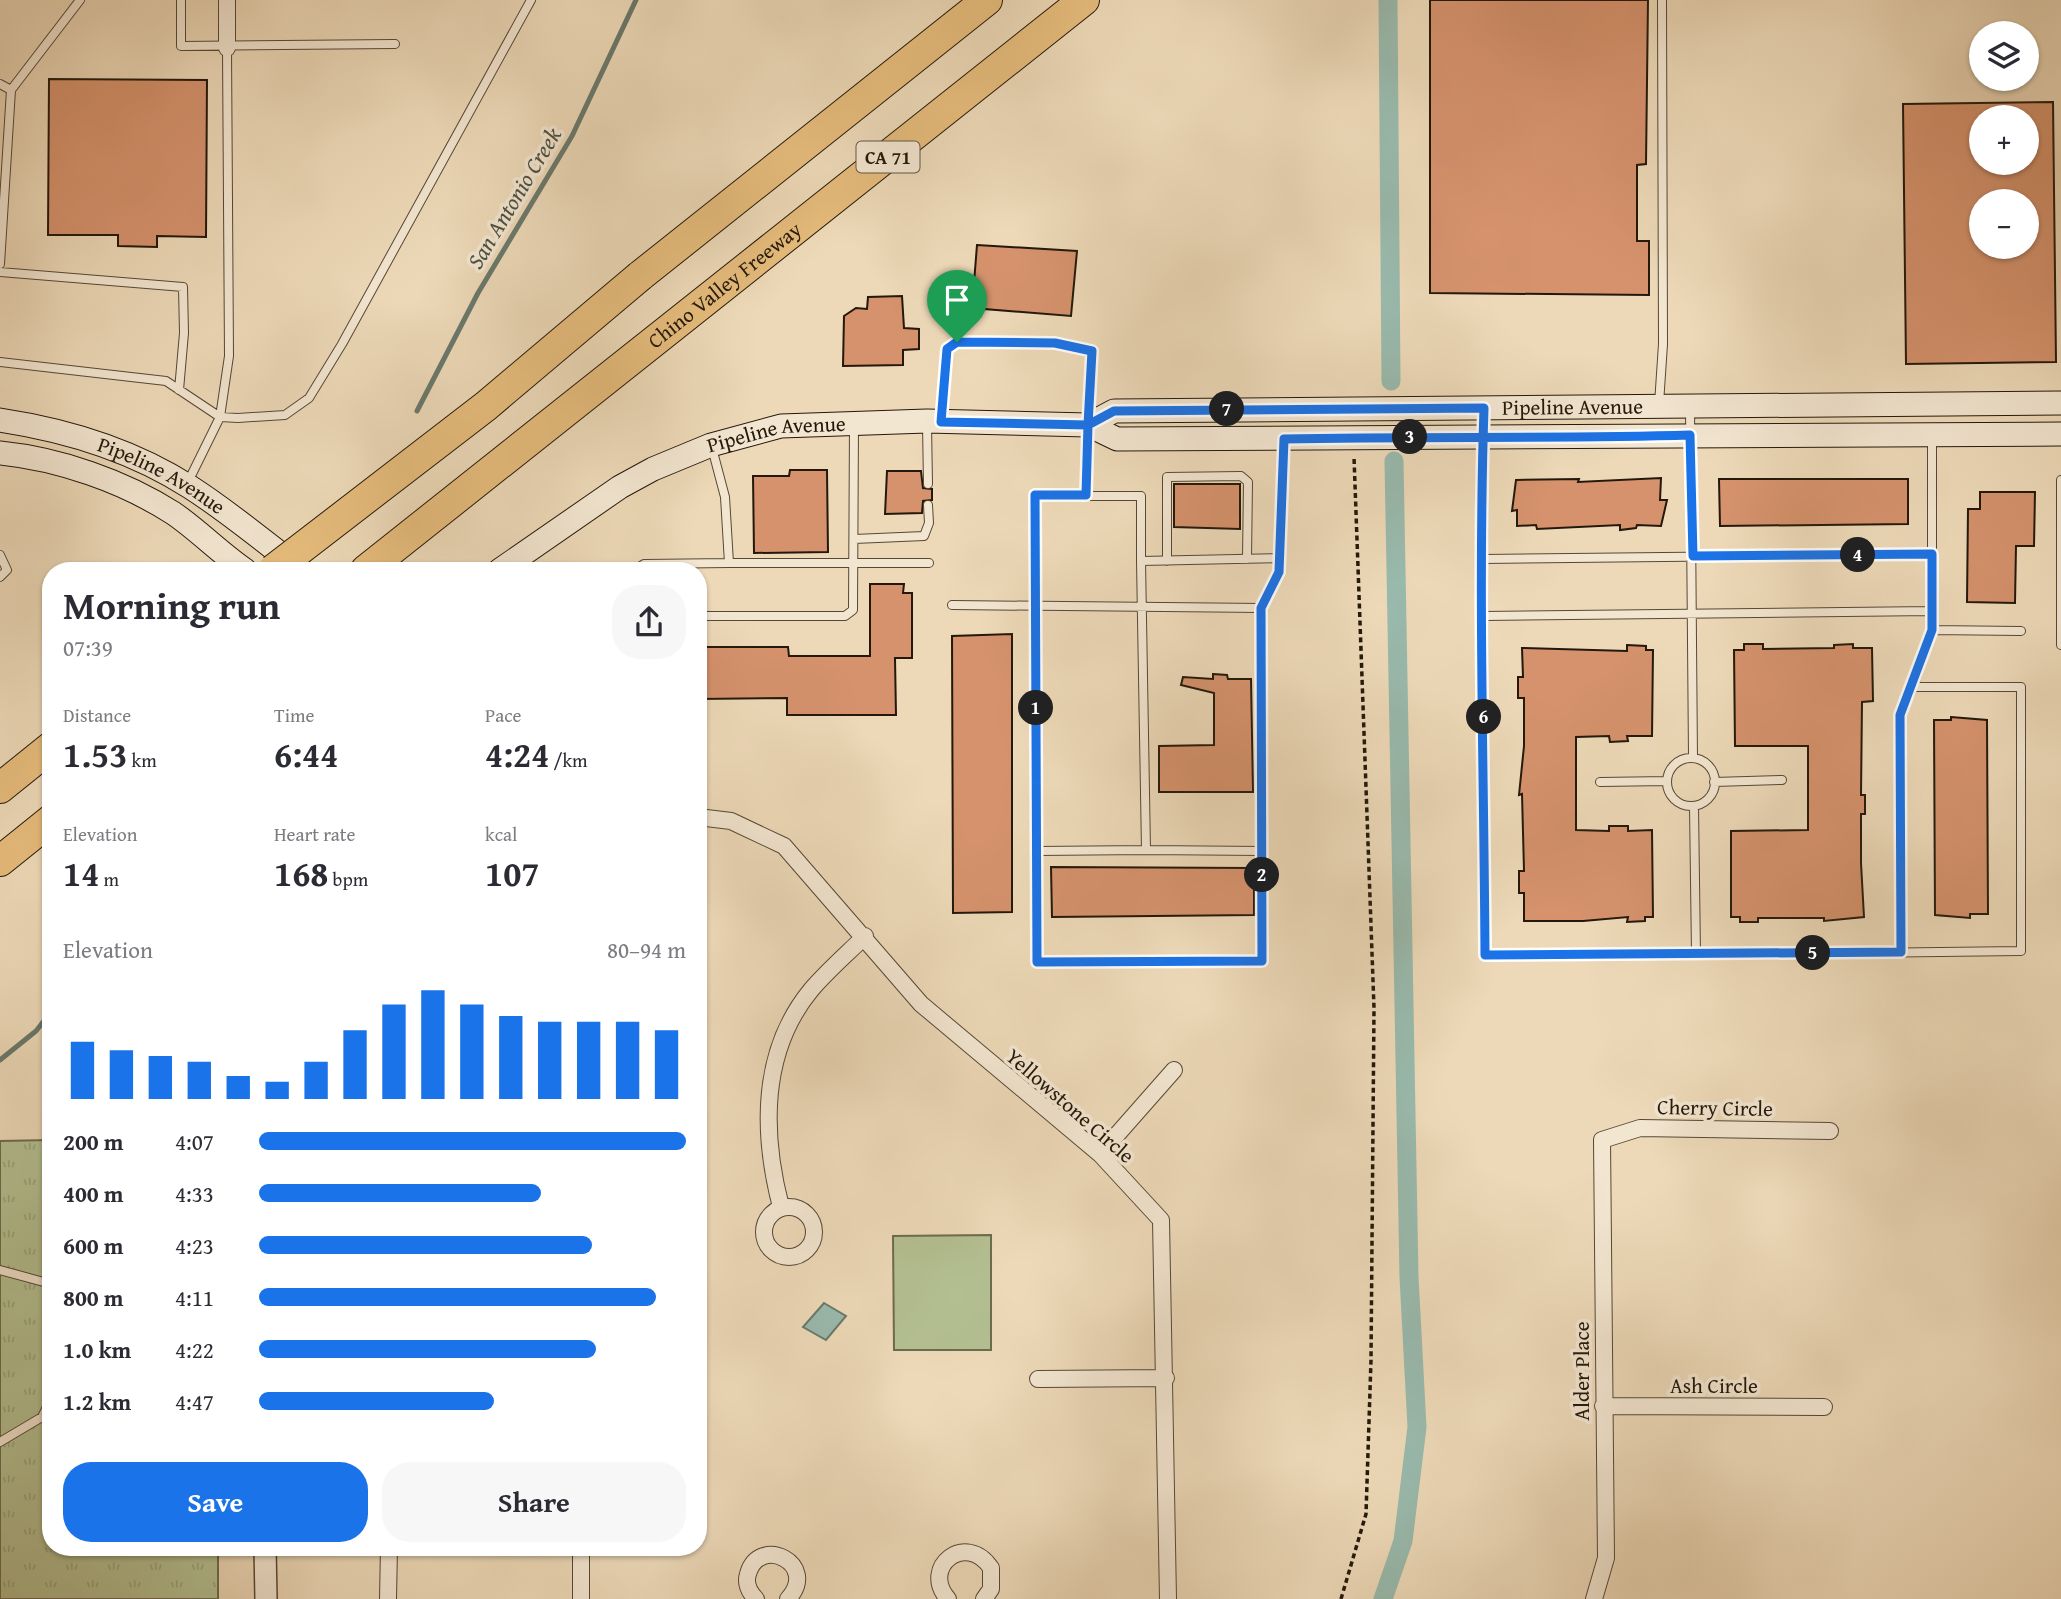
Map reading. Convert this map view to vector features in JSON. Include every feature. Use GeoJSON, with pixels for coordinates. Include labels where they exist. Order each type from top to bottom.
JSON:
{"type":"FeatureCollection","features":[{"type":"Feature","properties":{"kind":"highway","name":"CA 71"},"geometry":{"type":"LineString","coordinates":[[282,562],[486,406],[640,276],[987,0]]}},
{"type":"Feature","properties":{"kind":"highway","name":"Chino Valley Freeway"},"geometry":{"type":"LineString","coordinates":[[376,562],[1084,0]]}},
{"type":"Feature","properties":{"kind":"highway"},"geometry":{"type":"LineString","coordinates":[[0,788],[42,754]]}},
{"type":"Feature","properties":{"kind":"highway"},"geometry":{"type":"LineString","coordinates":[[0,861],[40,829]]}},
{"type":"Feature","properties":{"kind":"main road","name":"Pipeline Avenue"},"geometry":{"type":"LineString","coordinates":[[1088,425],[1114,411],[1659,404],[2061,403]]}},
{"type":"Feature","properties":{"kind":"main road","name":"Pipeline Avenue"},"geometry":{"type":"LineString","coordinates":[[0,419],[54,430],[102,445],[186,485],[291,562]]}},
{"type":"Feature","properties":{"kind":"main road","name":"Pipeline Avenue"},"geometry":{"type":"LineString","coordinates":[[512,562],[620,487],[711,445],[781,426],[934,421],[1088,425],[1117,439],[2061,433]]}},
{"type":"Feature","properties":{"kind":"main road","name":"Pipeline Avenue"},"geometry":{"type":"LineString","coordinates":[[0,453],[95,475],[143,496],[173,514],[235,562]]}},
{"type":"Feature","properties":{"kind":"street"},"geometry":{"type":"LineString","coordinates":[[227,0],[227,48]]}},
{"type":"Feature","properties":{"kind":"street","name":"Yellowstone Circle"},"geometry":{"type":"LineString","coordinates":[[707,818],[730,821],[784,846],[921,1004],[1100,1154],[1161,1220],[1168,1599]]}},
{"type":"Feature","properties":{"kind":"street"},"geometry":{"type":"LineString","coordinates":[[781,1207],[774,1177],[769,1078],[787,1028],[810,991],[864,936]]}},
{"type":"Feature","properties":{"kind":"street"},"geometry":{"type":"LineString","coordinates":[[1100,1154],[1174,1070]]}},
{"type":"Feature","properties":{"kind":"street","name":"Cherry Circle"},"geometry":{"type":"LineString","coordinates":[[1602,1140],[1640,1128],[1830,1131]]}},
{"type":"Feature","properties":{"kind":"street","name":"Alder Place"},"geometry":{"type":"LineString","coordinates":[[1594,1599],[1606,1558],[1602,1140]]}},
{"type":"Feature","properties":{"kind":"street"},"geometry":{"type":"LineString","coordinates":[[1038,1379],[1166,1378]]}},
{"type":"Feature","properties":{"kind":"street","name":"Ash Circle"},"geometry":{"type":"LineString","coordinates":[[1603,1406],[1824,1408]]}},
{"type":"Feature","properties":{"kind":"street"},"geometry":{"type":"LineString","coordinates":[[948,1599],[941,1590],[940,1569],[946,1559],[966,1551],[985,1559],[991,1568],[991,1589],[984,1599]]}},
{"type":"Feature","properties":{"kind":"street"},"geometry":{"type":"LineString","coordinates":[[756,1599],[748,1588],[748,1572],[758,1559],[773,1554],[789,1560],[797,1575],[794,1592],[788,1599]]}},
{"type":"Feature","properties":{"kind":"street"},"geometry":{"type":"LineString","coordinates":[[265,1556],[265,1599]]}},
{"type":"Feature","properties":{"kind":"street"},"geometry":{"type":"LineString","coordinates":[[388,1599],[389,1556]]}},
{"type":"Feature","properties":{"kind":"street"},"geometry":{"type":"LineString","coordinates":[[581,1556],[581,1599]]}},
{"type":"Feature","properties":{"kind":"lane"},"geometry":{"type":"LineString","coordinates":[[0,264],[11,90],[80,0]]}},
{"type":"Feature","properties":{"kind":"lane"},"geometry":{"type":"LineString","coordinates":[[181,0],[181,46],[227,48],[395,44]]}},
{"type":"Feature","properties":{"kind":"lane"},"geometry":{"type":"LineString","coordinates":[[0,362],[166,381],[220,417],[285,415],[309,398],[531,0]]}},
{"type":"Feature","properties":{"kind":"lane"},"geometry":{"type":"LineString","coordinates":[[1659,404],[1663,344],[1662,0]]}},
{"type":"Feature","properties":{"kind":"lane"},"geometry":{"type":"LineString","coordinates":[[186,485],[220,417],[229,356],[227,48]]}},
{"type":"Feature","properties":{"kind":"lane"},"geometry":{"type":"LineString","coordinates":[[0,84],[11,90]]}},
{"type":"Feature","properties":{"kind":"lane"},"geometry":{"type":"LineString","coordinates":[[0,272],[183,287],[184,333],[179,390]]}},
{"type":"Feature","properties":{"kind":"lane"},"geometry":{"type":"LineString","coordinates":[[928,484],[934,421],[947,349],[957,342],[988,340],[1055,343],[1092,351],[1086,495]]}},
{"type":"Feature","properties":{"kind":"lane"},"geometry":{"type":"LineString","coordinates":[[1690,404],[1693,758]]}},
{"type":"Feature","properties":{"kind":"lane"},"geometry":{"type":"LineString","coordinates":[[1484,408],[1485,955],[2021,951],[2021,687],[1913,687]]}},
{"type":"Feature","properties":{"kind":"lane"},"geometry":{"type":"LineString","coordinates":[[707,616],[845,616],[853,610],[854,422]]}},
{"type":"Feature","properties":{"kind":"lane"},"geometry":{"type":"LineString","coordinates":[[1901,952],[1900,715],[1913,687],[1932,630],[1932,434]]}},
{"type":"Feature","properties":{"kind":"lane"},"geometry":{"type":"LineString","coordinates":[[1146,850],[1141,496],[1035,495],[1037,962],[1262,961],[1261,608],[1279,572],[1284,439]]}},
{"type":"Feature","properties":{"kind":"lane"},"geometry":{"type":"LineString","coordinates":[[711,445],[724,497],[729,563]]}},
{"type":"Feature","properties":{"kind":"lane"},"geometry":{"type":"LineString","coordinates":[[1167,561],[1167,477],[1241,476],[1248,482],[1247,559]]}},
{"type":"Feature","properties":{"kind":"lane"},"geometry":{"type":"LineString","coordinates":[[2061,480],[2061,645]]}},
{"type":"Feature","properties":{"kind":"lane"},"geometry":{"type":"LineString","coordinates":[[854,539],[923,536],[929,523],[928,505]]}},
{"type":"Feature","properties":{"kind":"lane"},"geometry":{"type":"LineString","coordinates":[[1483,559],[1932,554]]}},
{"type":"Feature","properties":{"kind":"lane"},"geometry":{"type":"LineString","coordinates":[[0,555],[7,569],[0,577]]}},
{"type":"Feature","properties":{"kind":"lane"},"geometry":{"type":"LineString","coordinates":[[1141,561],[1279,558]]}},
{"type":"Feature","properties":{"kind":"lane"},"geometry":{"type":"LineString","coordinates":[[707,563],[929,563]]}},
{"type":"Feature","properties":{"kind":"lane"},"geometry":{"type":"LineString","coordinates":[[952,605],[1261,608]]}},
{"type":"Feature","properties":{"kind":"lane"},"geometry":{"type":"LineString","coordinates":[[1484,615],[1932,611]]}},
{"type":"Feature","properties":{"kind":"lane"},"geometry":{"type":"LineString","coordinates":[[1932,630],[2021,631]]}},
{"type":"Feature","properties":{"kind":"lane"},"geometry":{"type":"LineString","coordinates":[[1693,758],[1710,768],[1714,782],[1710,796],[1694,806],[1678,802],[1672,797],[1667,781],[1675,764],[1693,758]]}},
{"type":"Feature","properties":{"kind":"lane"},"geometry":{"type":"LineString","coordinates":[[1714,782],[1782,780]]}},
{"type":"Feature","properties":{"kind":"lane"},"geometry":{"type":"LineString","coordinates":[[1600,782],[1667,781]]}},
{"type":"Feature","properties":{"kind":"lane"},"geometry":{"type":"LineString","coordinates":[[1694,806],[1696,955]]}},
{"type":"Feature","properties":{"kind":"lane"},"geometry":{"type":"LineString","coordinates":[[1037,850],[1262,851]]}},
{"type":"Feature","properties":{"kind":"lane"},"geometry":{"type":"LineString","coordinates":[[0,1270],[42,1282]]}},
{"type":"Feature","properties":{"kind":"lane"},"geometry":{"type":"LineString","coordinates":[[0,1442],[42,1417]]}},
{"type":"Feature","properties":{"kind":"path"},"geometry":{"type":"LineString","coordinates":[[1342,1599],[1366,1514],[1371,1320],[1374,1009],[1361,438]]}},
{"type":"Feature","properties":{"kind":"green space"},"geometry":{"type":"Polygon","coordinates":[[[42,1140],[42,1556],[218,1556],[218,1599],[0,1599],[0,1141],[42,1140]]]}},
{"type":"Feature","properties":{"kind":"green space"},"geometry":{"type":"Polygon","coordinates":[[[991,1235],[991,1350],[894,1350],[893,1236],[991,1235]]]}},
{"type":"Feature","properties":{"kind":"shaded area"},"geometry":{"type":"Polygon","coordinates":[[[824,1303],[846,1316],[826,1340],[803,1327],[824,1303]]]}},
{"type":"Feature","properties":{"kind":"building"},"geometry":{"type":"Polygon","coordinates":[[[1430,0],[1648,0],[1646,164],[1637,165],[1637,241],[1649,241],[1649,295],[1430,293],[1430,0]]]}},
{"type":"Feature","properties":{"kind":"building"},"geometry":{"type":"Polygon","coordinates":[[[49,79],[207,80],[206,237],[157,236],[157,247],[118,246],[118,235],[48,235],[49,79]]]}},
{"type":"Feature","properties":{"kind":"building"},"geometry":{"type":"Polygon","coordinates":[[[2053,102],[2056,362],[1906,364],[1903,104],[2053,102]]]}},
{"type":"Feature","properties":{"kind":"building"},"geometry":{"type":"Polygon","coordinates":[[[977,245],[1077,251],[1071,316],[972,308],[977,245]]]}},
{"type":"Feature","properties":{"kind":"building"},"geometry":{"type":"Polygon","coordinates":[[[902,296],[904,328],[919,329],[919,349],[903,350],[903,365],[843,366],[844,316],[856,308],[867,309],[868,297],[902,296]]]}},
{"type":"Feature","properties":{"kind":"building"},"geometry":{"type":"Polygon","coordinates":[[[790,470],[827,470],[828,552],[754,553],[753,476],[789,476],[790,470]]]}},
{"type":"Feature","properties":{"kind":"building"},"geometry":{"type":"Polygon","coordinates":[[[887,471],[921,471],[923,488],[932,489],[932,500],[923,501],[922,513],[885,514],[887,471]]]}},
{"type":"Feature","properties":{"kind":"building"},"geometry":{"type":"Polygon","coordinates":[[[1661,478],[1660,500],[1667,500],[1661,526],[1637,525],[1636,528],[1620,530],[1620,525],[1537,529],[1536,525],[1517,526],[1517,510],[1512,511],[1516,480],[1579,479],[1578,482],[1661,478]]]}},
{"type":"Feature","properties":{"kind":"building"},"geometry":{"type":"Polygon","coordinates":[[[1719,479],[1908,479],[1908,524],[1720,526],[1719,479]]]}},
{"type":"Feature","properties":{"kind":"building"},"geometry":{"type":"Polygon","coordinates":[[[1174,484],[1240,484],[1240,529],[1174,527],[1174,484]]]}},
{"type":"Feature","properties":{"kind":"building"},"geometry":{"type":"Polygon","coordinates":[[[1980,492],[2035,492],[2034,546],[2016,546],[2015,603],[1967,602],[1968,509],[1980,509],[1980,492]]]}},
{"type":"Feature","properties":{"kind":"building"},"geometry":{"type":"Polygon","coordinates":[[[870,584],[904,584],[903,593],[912,593],[912,658],[895,658],[896,715],[787,715],[787,698],[707,699],[707,647],[788,647],[789,656],[870,656],[870,584]]]}},
{"type":"Feature","properties":{"kind":"building"},"geometry":{"type":"Polygon","coordinates":[[[1012,634],[1012,912],[953,913],[952,636],[1012,634]]]}},
{"type":"Feature","properties":{"kind":"building"},"geometry":{"type":"Polygon","coordinates":[[[1744,644],[1763,644],[1763,649],[1834,648],[1834,645],[1853,644],[1853,648],[1872,648],[1873,701],[1862,702],[1861,795],[1865,795],[1865,814],[1861,814],[1861,863],[1864,917],[1824,921],[1824,918],[1758,918],[1758,922],[1740,922],[1740,917],[1731,917],[1731,831],[1808,830],[1808,746],[1735,746],[1734,650],[1744,650],[1744,644]]]}},
{"type":"Feature","properties":{"kind":"building"},"geometry":{"type":"Polygon","coordinates":[[[1627,645],[1646,646],[1646,650],[1653,650],[1652,736],[1627,736],[1628,741],[1610,742],[1609,736],[1576,737],[1576,830],[1609,831],[1609,826],[1628,826],[1628,831],[1652,830],[1653,917],[1645,917],[1645,921],[1627,922],[1628,917],[1583,921],[1524,921],[1524,893],[1519,893],[1519,871],[1524,871],[1522,794],[1519,795],[1524,746],[1524,698],[1518,698],[1518,677],[1523,677],[1522,648],[1627,651],[1627,645]]]}},
{"type":"Feature","properties":{"kind":"building"},"geometry":{"type":"Polygon","coordinates":[[[1213,674],[1227,675],[1228,679],[1251,679],[1253,792],[1159,792],[1159,746],[1214,745],[1214,693],[1181,685],[1183,677],[1213,679],[1213,674]]]}},
{"type":"Feature","properties":{"kind":"building"},"geometry":{"type":"Polygon","coordinates":[[[1951,717],[1987,720],[1988,914],[1970,914],[1970,918],[1935,915],[1934,720],[1951,720],[1951,717]]]}},
{"type":"Feature","properties":{"kind":"building"},"geometry":{"type":"Polygon","coordinates":[[[1051,867],[1254,868],[1254,915],[1052,917],[1051,867]]]}},
{"type":"Feature","properties":{"kind":"waterway","name":"San Antonio Creek"},"geometry":{"type":"LineString","coordinates":[[417,411],[478,293],[572,136],[636,0]]}},
{"type":"Feature","properties":{"kind":"waterway"},"geometry":{"type":"LineString","coordinates":[[1388,0],[1391,381]]}},
{"type":"Feature","properties":{"kind":"waterway"},"geometry":{"type":"LineString","coordinates":[[1383,1599],[1403,1541],[1417,1427],[1409,1277],[1394,461]]}},
{"type":"Feature","properties":{"kind":"waterway","name":"San Antonio Creek"},"geometry":{"type":"LineString","coordinates":[[0,1060],[42,1023]]}},
{"type":"Feature","properties":{"kind":"route"},"geometry":{"type":"LineString","coordinates":[[957,342],[947,349],[941,422],[1088,425],[1086,495],[1035,495],[1037,962],[1262,961],[1261,608],[1279,572],[1284,439],[1415,437],[1483,437],[1652,436],[1690,435],[1693,556],[1932,554],[1932,630],[1913,687],[1900,715],[1901,952],[1485,955],[1483,559],[1483,437],[1484,408],[1114,411],[1088,425],[1092,351],[1055,343],[988,340],[957,342]]}}]}
